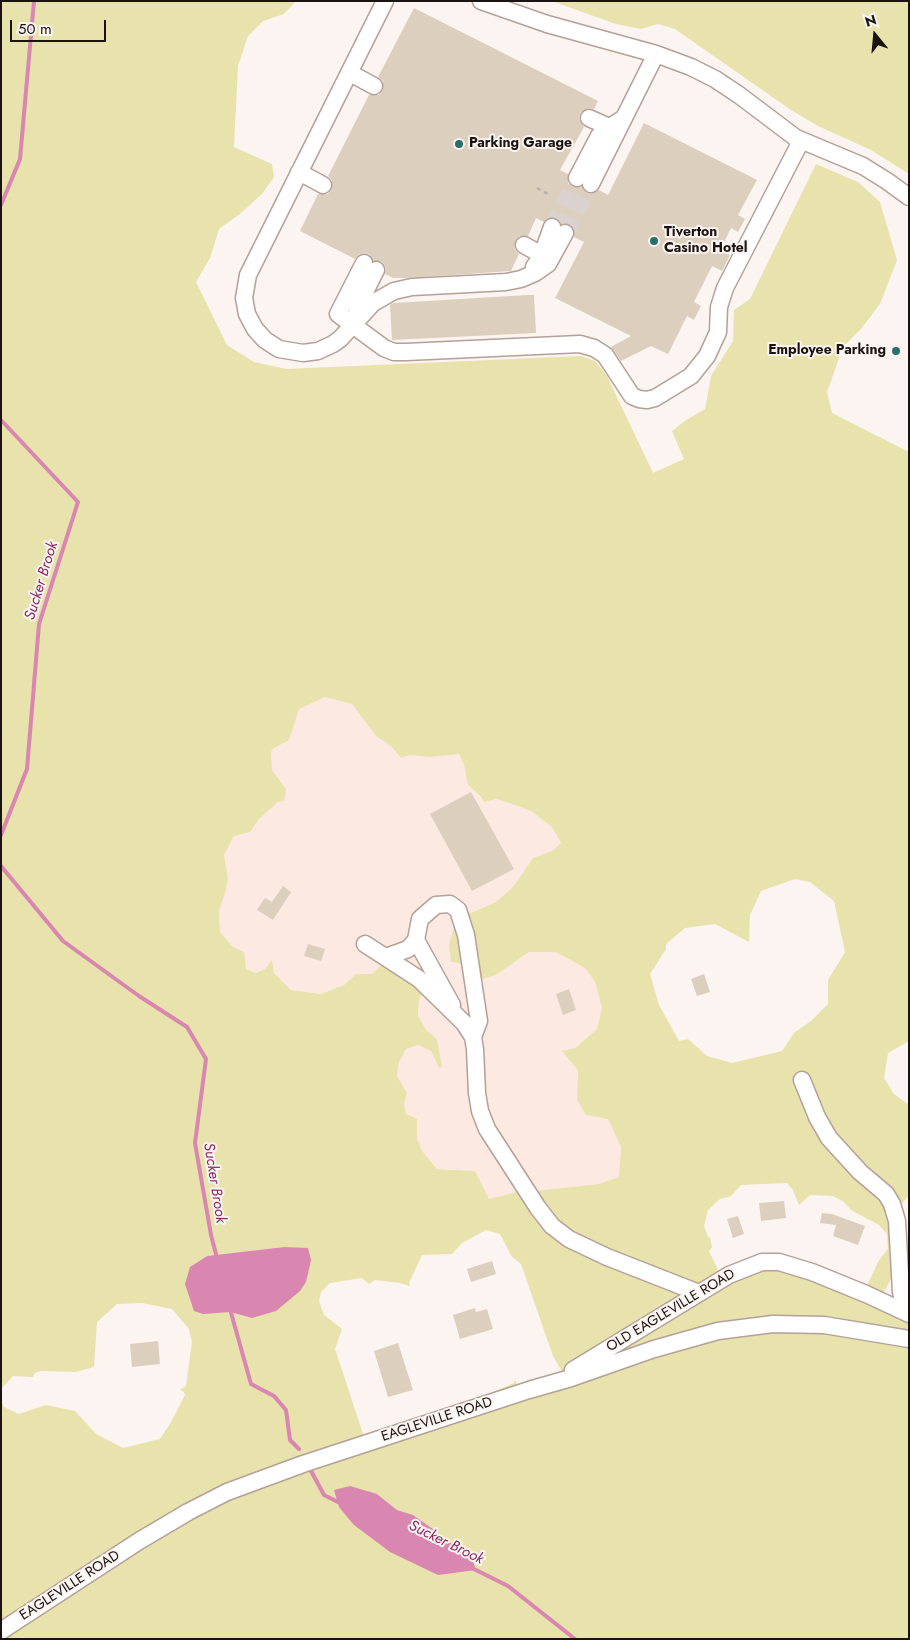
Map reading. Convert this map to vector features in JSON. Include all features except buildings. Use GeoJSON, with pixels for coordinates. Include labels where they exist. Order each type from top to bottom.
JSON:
{"type":"FeatureCollection","features":[{"type":"Feature","properties":{"kind":"street"},"geometry":{"type":"LineString","coordinates":[[370,266],[363,296],[346,334],[333,344],[318,351],[303,354],[278,349],[265,340],[255,329],[247,314],[244,298],[248,275],[385,1]]}},
{"type":"Feature","properties":{"kind":"street"},"geometry":{"type":"LineString","coordinates":[[481,1],[555,26],[656,54],[691,67],[740,95],[801,141],[863,166],[909,197]]}},
{"type":"Feature","properties":{"kind":"street"},"geometry":{"type":"LineString","coordinates":[[624,118],[599,136],[584,181],[624,118],[656,54]]}},
{"type":"Feature","properties":{"kind":"street"},"geometry":{"type":"LineString","coordinates":[[350,73],[374,86]]}},
{"type":"Feature","properties":{"kind":"street"},"geometry":{"type":"LineString","coordinates":[[589,118],[609,127]]}},
{"type":"Feature","properties":{"kind":"street"},"geometry":{"type":"LineString","coordinates":[[352,324],[384,348],[394,352],[574,344],[587,346],[605,355],[632,396],[647,400],[655,398],[691,376],[707,356],[718,332],[720,306],[725,288],[801,141]]}},
{"type":"Feature","properties":{"kind":"street"},"geometry":{"type":"LineString","coordinates":[[299,172],[323,184]]}},
{"type":"Feature","properties":{"kind":"street"},"geometry":{"type":"LineString","coordinates":[[352,324],[378,299],[394,291],[412,287],[497,283],[521,279],[535,273],[548,264],[559,230],[532,269],[521,279]]}},
{"type":"Feature","properties":{"kind":"street"},"geometry":{"type":"LineString","coordinates":[[524,245],[542,255]]}},
{"type":"Feature","properties":{"kind":"street"},"geometry":{"type":"LineString","coordinates":[[386,957],[408,949],[416,940],[420,919],[436,905],[450,904],[458,910],[466,934],[478,1021],[473,1037]]}},
{"type":"Feature","properties":{"kind":"street"},"geometry":{"type":"LineString","coordinates":[[416,940],[458,1017]]}},
{"type":"Feature","properties":{"kind":"street"},"geometry":{"type":"LineString","coordinates":[[365,944],[419,979],[458,1017],[473,1037],[476,1049],[477,1092],[480,1111],[487,1129],[552,1226],[569,1239],[624,1265],[699,1293]]}},
{"type":"Feature","properties":{"kind":"street"},"geometry":{"type":"LineString","coordinates":[[802,1080],[817,1116],[830,1138],[860,1172],[886,1194],[892,1204],[897,1221],[901,1292],[907,1313]]}},
{"type":"Feature","properties":{"kind":"street","name":"OLD EAGLEVILLE ROAD"},"geometry":{"type":"LineString","coordinates":[[550,1384],[737,1271],[762,1262],[771,1261],[795,1267],[830,1279],[907,1313]]}},
{"type":"Feature","properties":{"kind":"street","name":"EAGLEVILLE ROAD"},"geometry":{"type":"LineString","coordinates":[[1,1631],[139,1541],[227,1492],[311,1462],[696,1336],[742,1327],[773,1324],[824,1325],[909,1339]]}},
{"type":"Feature","properties":{"kind":"path"},"geometry":{"type":"LineString","coordinates":[[537,188],[548,194]]}},
{"type":"Feature","properties":{"kind":"shaded area"},"geometry":{"type":"Polygon","coordinates":[[[1,1],[296,1],[284,14],[263,21],[248,36],[238,66],[234,147],[272,164],[274,177],[262,194],[219,229],[210,258],[196,282],[227,345],[254,362],[286,369],[581,356],[595,361],[607,376],[653,473],[684,459],[672,431],[705,409],[711,376],[733,341],[734,310],[750,299],[816,164],[858,182],[880,202],[897,260],[880,304],[861,329],[843,347],[827,392],[832,413],[909,452],[909,1041],[888,1053],[884,1078],[894,1094],[909,1105],[909,1195],[893,1215],[894,1234],[908,1246],[882,1296],[909,1312],[909,1639],[1,1639],[1,1401],[4,1407],[19,1414],[46,1405],[75,1411],[96,1434],[123,1448],[160,1439],[185,1395],[180,1390],[186,1386],[192,1342],[189,1329],[172,1309],[142,1303],[117,1304],[97,1322],[94,1367],[76,1372],[41,1371],[35,1373],[33,1377],[13,1376],[1,1389],[1,1]],[[325,697],[299,709],[289,740],[271,752],[272,770],[286,789],[284,801],[278,802],[259,819],[250,832],[234,836],[224,855],[228,878],[219,911],[220,932],[233,947],[244,952],[246,969],[256,973],[265,969],[272,960],[274,973],[291,990],[321,994],[344,985],[356,974],[372,974],[386,961],[425,988],[419,999],[418,1016],[427,1031],[437,1039],[442,1067],[439,1068],[431,1051],[418,1045],[406,1049],[399,1062],[397,1076],[407,1093],[404,1104],[406,1114],[417,1119],[417,1139],[422,1151],[437,1169],[475,1171],[489,1199],[524,1190],[534,1191],[599,1184],[619,1177],[621,1147],[608,1119],[586,1115],[577,1100],[578,1070],[562,1051],[575,1048],[597,1029],[602,1008],[595,982],[585,968],[556,952],[529,952],[496,975],[479,980],[459,963],[451,962],[449,945],[459,909],[471,913],[496,902],[514,886],[533,858],[552,851],[561,843],[552,827],[531,811],[515,805],[496,799],[484,802],[468,785],[464,764],[459,754],[429,757],[410,755],[401,758],[392,747],[376,736],[352,704],[325,697]],[[795,879],[761,891],[750,915],[749,942],[715,924],[685,928],[666,944],[666,949],[650,974],[659,1005],[679,1041],[688,1039],[707,1056],[732,1063],[782,1051],[794,1033],[812,1020],[828,1004],[828,980],[845,952],[834,901],[810,882],[795,879]],[[787,1183],[741,1185],[731,1196],[720,1199],[708,1210],[704,1226],[712,1247],[709,1251],[721,1276],[774,1260],[865,1290],[879,1260],[888,1249],[887,1234],[879,1225],[851,1210],[844,1202],[833,1196],[810,1195],[799,1205],[793,1190],[787,1183]],[[486,1230],[462,1243],[452,1254],[422,1255],[409,1283],[410,1286],[375,1280],[369,1284],[362,1278],[330,1283],[321,1292],[319,1301],[324,1315],[342,1329],[335,1349],[365,1440],[446,1415],[445,1408],[463,1405],[514,1383],[515,1379],[519,1391],[564,1375],[553,1356],[521,1264],[512,1257],[500,1234],[486,1230]],[[284,1247],[207,1256],[190,1267],[230,1312],[252,1318],[276,1310],[284,1247]],[[377,1494],[340,1507],[469,1550],[441,1539],[433,1529],[413,1515],[397,1510],[377,1494]]]}},
{"type":"Feature","properties":{"kind":"shaded area"},"geometry":{"type":"Polygon","coordinates":[[[552,1],[909,1],[909,174],[871,150],[818,126],[791,110],[675,29],[658,24],[641,29],[616,24],[552,1]]]}},
{"type":"Feature","properties":{"kind":"shaded area"},"geometry":{"type":"Polygon","coordinates":[[[325,697],[352,704],[376,736],[392,747],[401,758],[410,755],[429,757],[459,753],[464,764],[468,785],[484,802],[496,799],[515,805],[531,811],[552,827],[561,843],[552,851],[533,858],[514,886],[496,902],[471,913],[451,962],[459,963],[468,969],[496,975],[529,952],[556,952],[585,968],[595,982],[602,1008],[597,1029],[575,1048],[563,1052],[578,1070],[577,1100],[608,1119],[621,1147],[619,1178],[599,1184],[534,1191],[524,1190],[489,1199],[475,1171],[437,1169],[422,1151],[406,1114],[404,1104],[407,1093],[397,1076],[399,1062],[406,1049],[418,1045],[431,1051],[439,1068],[437,1039],[427,1031],[418,1016],[419,999],[372,974],[356,974],[344,985],[321,994],[291,990],[274,973],[272,961],[265,969],[256,973],[246,969],[243,952],[233,947],[220,932],[219,911],[228,878],[224,855],[234,836],[250,832],[259,819],[278,802],[286,789],[272,770],[271,752],[289,740],[298,709],[325,697]]]}},
{"type":"Feature","properties":{"kind":"water"},"geometry":{"type":"Polygon","coordinates":[[[284,1247],[308,1248],[311,1260],[306,1282],[300,1291],[276,1311],[252,1318],[230,1312],[203,1314],[194,1311],[185,1284],[190,1267],[207,1256],[284,1247]]]}},
{"type":"Feature","properties":{"kind":"water"},"geometry":{"type":"Polygon","coordinates":[[[350,1486],[377,1494],[397,1510],[413,1515],[433,1529],[441,1539],[469,1550],[476,1570],[438,1575],[390,1552],[354,1525],[339,1507],[334,1490],[350,1486]]]}},
{"type":"Feature","properties":{"kind":"waterway","name":"Sucker Brook"},"geometry":{"type":"LineString","coordinates":[[1,205],[20,159],[34,1]]}},
{"type":"Feature","properties":{"kind":"waterway","name":"Sucker Brook"},"geometry":{"type":"LineString","coordinates":[[1,420],[78,502],[39,624],[27,769],[1,835]]}},
{"type":"Feature","properties":{"kind":"waterway","name":"Sucker Brook"},"geometry":{"type":"LineString","coordinates":[[1,866],[63,941],[139,996],[187,1027],[206,1059],[195,1143],[211,1235],[217,1258]]}},
{"type":"Feature","properties":{"kind":"waterway","name":"Sucker Brook"},"geometry":{"type":"LineString","coordinates":[[230,1309],[251,1384],[274,1396],[286,1410],[290,1440],[299,1449]]}},
{"type":"Feature","properties":{"kind":"waterway","name":"Sucker Brook"},"geometry":{"type":"LineString","coordinates":[[310,1469],[324,1495],[342,1504]]}},
{"type":"Feature","properties":{"kind":"waterway","name":"Sucker Brook"},"geometry":{"type":"LineString","coordinates":[[472,1568],[508,1586],[575,1639]]}},
{"type":"Feature","properties":{"kind":"tunnel"},"geometry":{"type":"LineString","coordinates":[[552,227],[577,178]]}},
{"type":"Feature","properties":{"kind":"tunnel"},"geometry":{"type":"LineString","coordinates":[[565,233],[591,184]]}},
{"type":"Feature","properties":{"kind":"place","name":"Parking Garage"},"geometry":{"type":"Point","coordinates":[459,144]}},
{"type":"Feature","properties":{"kind":"place","name":"Tiverton Casino Hotel"},"geometry":{"type":"Point","coordinates":[654,241]}},
{"type":"Feature","properties":{"kind":"place","name":"Employee Parking"},"geometry":{"type":"Point","coordinates":[896,351]}}]}
